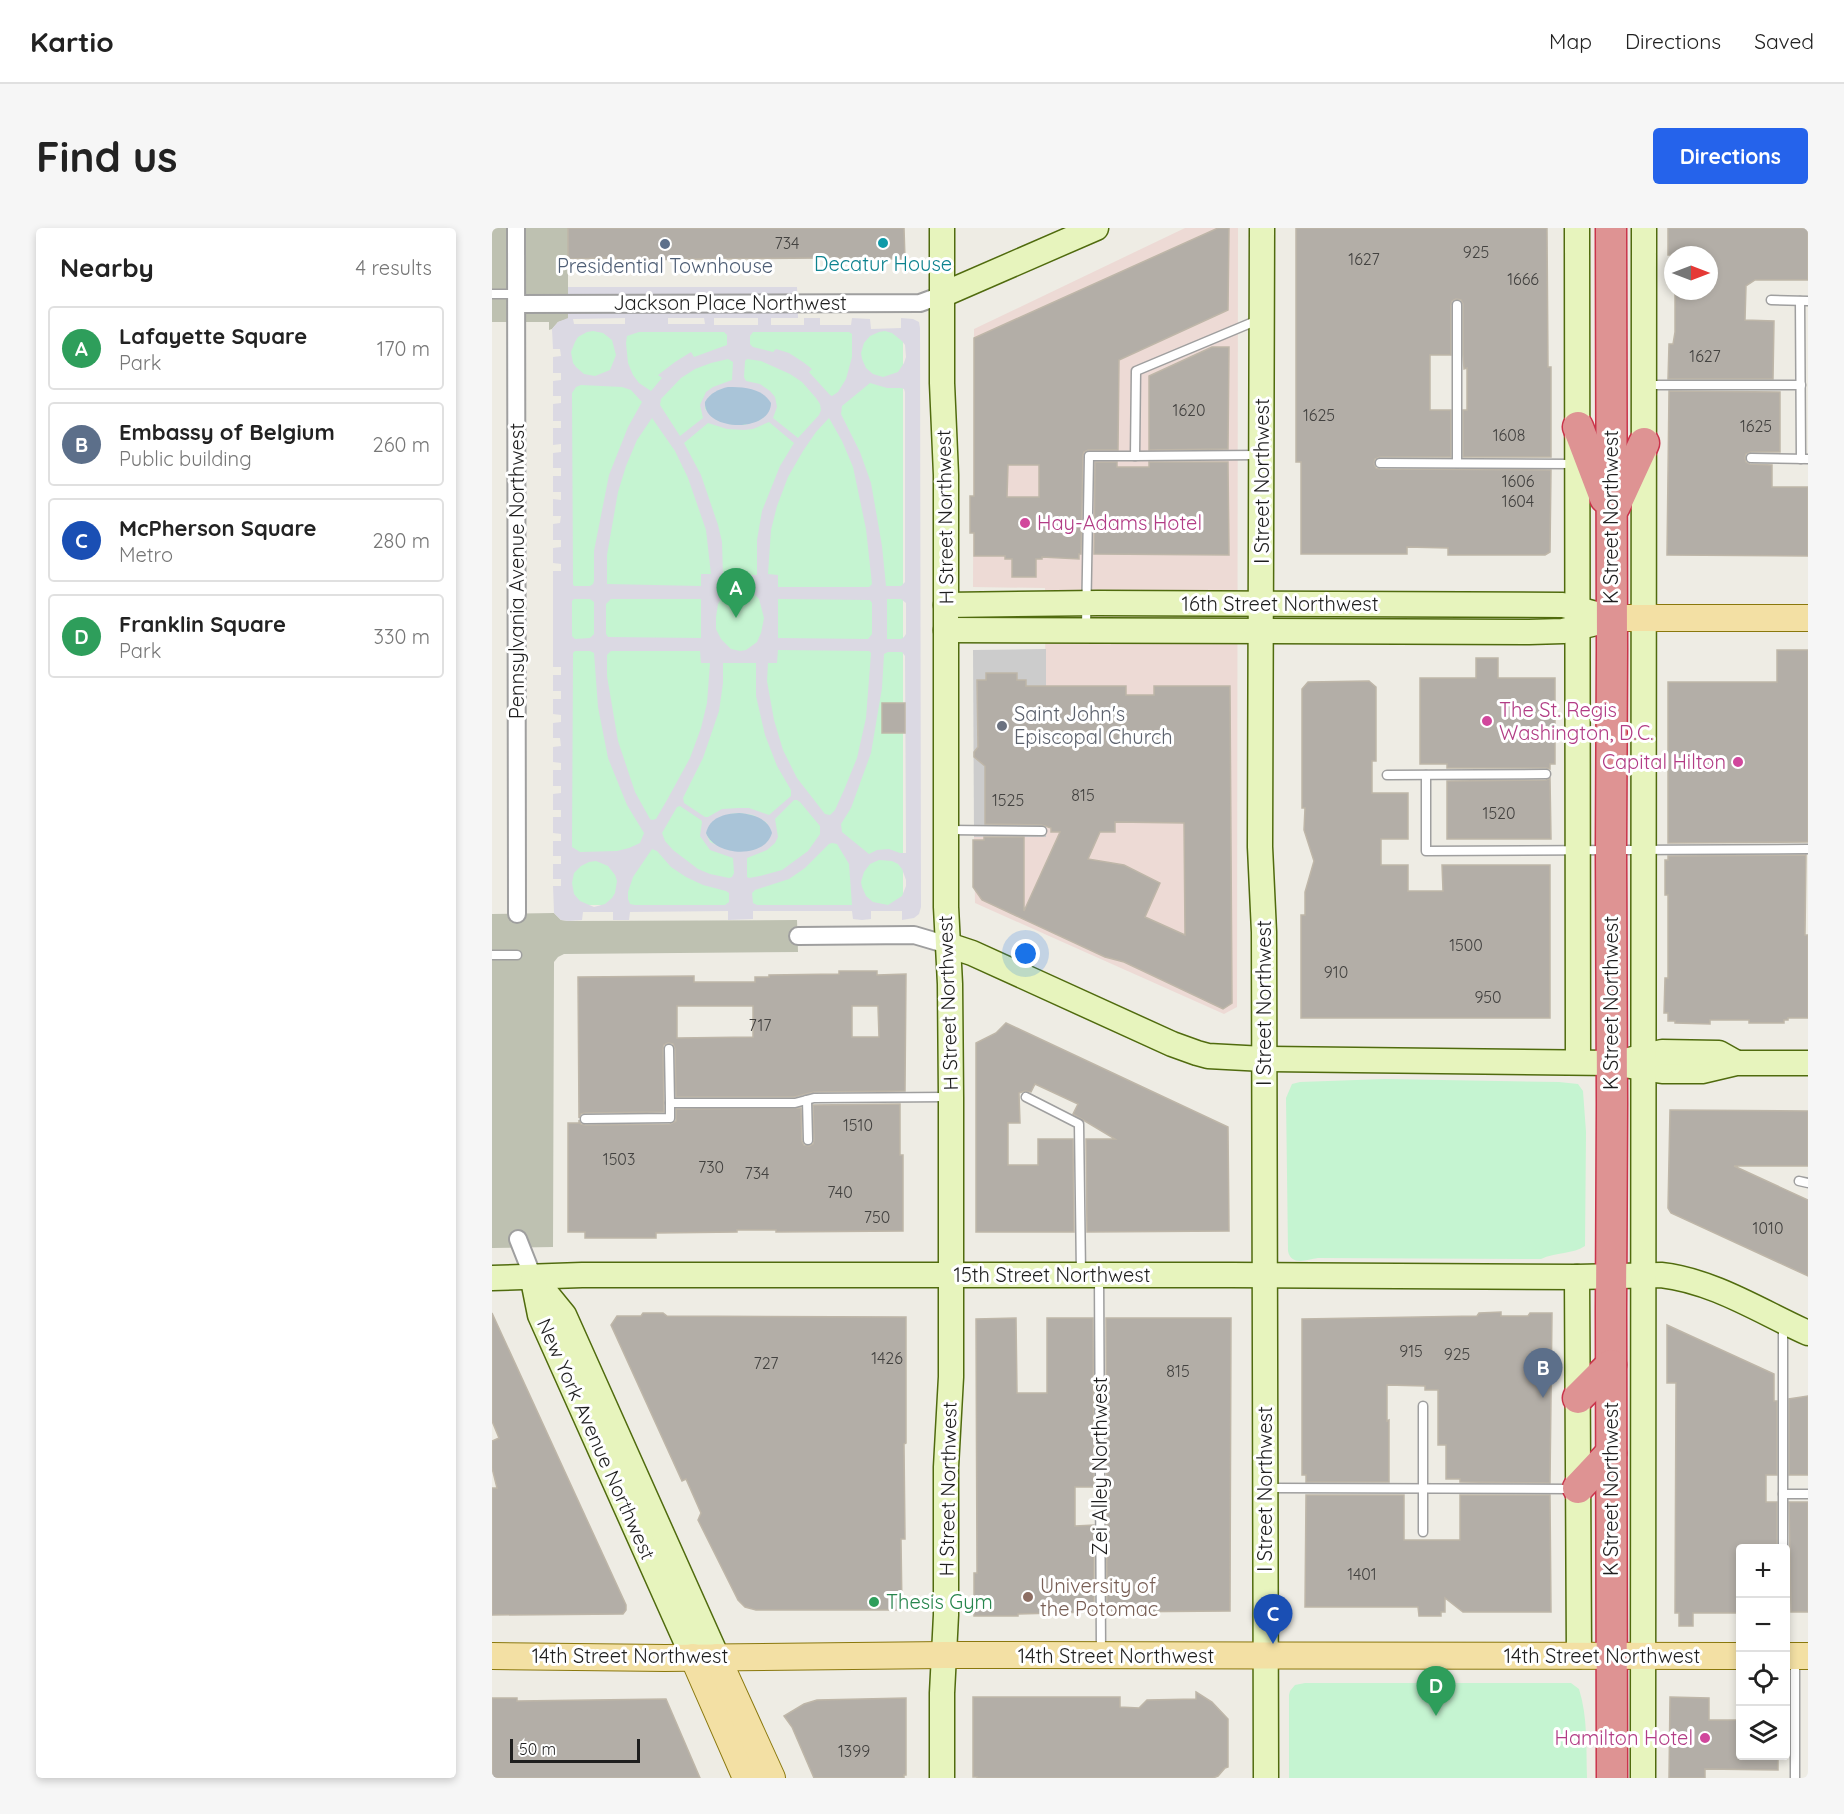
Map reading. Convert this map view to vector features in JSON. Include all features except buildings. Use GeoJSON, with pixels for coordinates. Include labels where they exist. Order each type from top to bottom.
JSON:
{"type":"FeatureCollection","features":[{"type":"Feature","properties":{"kind":"highway","name":"K Street Northwest"},"geometry":{"type":"LineString","coordinates":[[1611,228],[1612,1778]]}},
{"type":"Feature","properties":{"kind":"highway"},"geometry":{"type":"LineString","coordinates":[[1578,427],[1612,514]]}},
{"type":"Feature","properties":{"kind":"highway"},"geometry":{"type":"LineString","coordinates":[[1612,514],[1644,443]]}},
{"type":"Feature","properties":{"kind":"highway"},"geometry":{"type":"LineString","coordinates":[[1578,1398],[1611,1365]]}},
{"type":"Feature","properties":{"kind":"highway"},"geometry":{"type":"LineString","coordinates":[[1578,1488],[1611,1453]]}},
{"type":"Feature","properties":{"kind":"main road","name":"16th Street Northwest"},"geometry":{"type":"LineString","coordinates":[[1611,618],[1808,618]]}},
{"type":"Feature","properties":{"kind":"main road","name":"14th Street Northwest"},"geometry":{"type":"LineString","coordinates":[[492,1656],[1736,1656]]}},
{"type":"Feature","properties":{"kind":"main road","name":"New York Avenue Northwest"},"geometry":{"type":"LineString","coordinates":[[705,1657],[746,1778]]}},
{"type":"Feature","properties":{"kind":"main road","name":"New York Avenue Northwest"},"geometry":{"type":"LineString","coordinates":[[705,1657],[772,1778]]}},
{"type":"Feature","properties":{"kind":"street","name":"Pennsylvania Avenue Northwest"},"geometry":{"type":"LineString","coordinates":[[516,228],[517,914]]}},
{"type":"Feature","properties":{"kind":"street","name":"H Street Northwest"},"geometry":{"type":"LineString","coordinates":[[942,228],[942,383],[946,475],[946,907],[950,984],[951,1097],[951,1377],[946,1467],[946,1615],[942,1778]]}},
{"type":"Feature","properties":{"kind":"street"},"geometry":{"type":"LineString","coordinates":[[942,295],[1096,228]]}},
{"type":"Feature","properties":{"kind":"street","name":"I Street Northwest"},"geometry":{"type":"LineString","coordinates":[[1262,228],[1260,847],[1264,932],[1266,1778]]}},
{"type":"Feature","properties":{"kind":"street","name":"K Street Northwest"},"geometry":{"type":"LineString","coordinates":[[1577,228],[1578,1062]]}},
{"type":"Feature","properties":{"kind":"street","name":"K Street Northwest"},"geometry":{"type":"LineString","coordinates":[[1643,1778],[1644,228]]}},
{"type":"Feature","properties":{"kind":"street","name":"Jackson Place Northwest"},"geometry":{"type":"LineString","coordinates":[[517,299],[920,303],[942,295]]}},
{"type":"Feature","properties":{"kind":"street","name":"16th Street Northwest"},"geometry":{"type":"LineString","coordinates":[[946,605],[1086,603],[1563,605],[1578,618],[1611,618]]}},
{"type":"Feature","properties":{"kind":"street","name":"16th Street Northwest"},"geometry":{"type":"LineString","coordinates":[[946,630],[1529,632],[1563,631],[1578,618]]}},
{"type":"Feature","properties":{"kind":"street"},"geometry":{"type":"LineString","coordinates":[[798,936],[915,935],[972,953],[1172,1044],[1208,1056],[1264,1059],[1644,1062],[1662,1071],[1702,1071],[1736,1063],[1808,1063]]}},
{"type":"Feature","properties":{"kind":"street"},"geometry":{"type":"LineString","coordinates":[[518,1239],[533,1277]]}},
{"type":"Feature","properties":{"kind":"street","name":"15th Street Northwest"},"geometry":{"type":"LineString","coordinates":[[492,1278],[604,1275],[1671,1276],[1719,1290],[1808,1333]]}},
{"type":"Feature","properties":{"kind":"street","name":"New York Avenue Northwest"},"geometry":{"type":"LineString","coordinates":[[533,1277],[540,1315],[705,1657]]}},
{"type":"Feature","properties":{"kind":"street","name":"K Street Northwest"},"geometry":{"type":"LineString","coordinates":[[1577,1277],[1579,1656]]}},
{"type":"Feature","properties":{"kind":"lane"},"geometry":{"type":"LineString","coordinates":[[492,294],[517,299]]}},
{"type":"Feature","properties":{"kind":"lane"},"geometry":{"type":"LineString","coordinates":[[1751,458],[1804,459],[1801,386],[1804,301],[1771,300]]}},
{"type":"Feature","properties":{"kind":"lane"},"geometry":{"type":"LineString","coordinates":[[1457,305],[1457,463]]}},
{"type":"Feature","properties":{"kind":"lane"},"geometry":{"type":"LineString","coordinates":[[1135,456],[1136,371],[1262,319]]}},
{"type":"Feature","properties":{"kind":"lane"},"geometry":{"type":"LineString","coordinates":[[1644,385],[1801,386]]}},
{"type":"Feature","properties":{"kind":"lane"},"geometry":{"type":"LineString","coordinates":[[1086,631],[1089,456],[1262,455]]}},
{"type":"Feature","properties":{"kind":"lane"},"geometry":{"type":"LineString","coordinates":[[1380,463],[1578,464]]}},
{"type":"Feature","properties":{"kind":"lane"},"geometry":{"type":"LineString","coordinates":[[1387,775],[1546,774]]}},
{"type":"Feature","properties":{"kind":"lane"},"geometry":{"type":"LineString","coordinates":[[1426,775],[1426,851],[1643,848],[1808,849]]}},
{"type":"Feature","properties":{"kind":"lane"},"geometry":{"type":"LineString","coordinates":[[946,830],[1042,831]]}},
{"type":"Feature","properties":{"kind":"lane"},"geometry":{"type":"LineString","coordinates":[[492,955],[517,955]]}},
{"type":"Feature","properties":{"kind":"lane"},"geometry":{"type":"LineString","coordinates":[[585,1119],[670,1119],[669,1050]]}},
{"type":"Feature","properties":{"kind":"lane"},"geometry":{"type":"LineString","coordinates":[[670,1103],[795,1103],[814,1098],[951,1097]]}},
{"type":"Feature","properties":{"kind":"lane","name":"Zei Alley Northwest"},"geometry":{"type":"LineString","coordinates":[[1026,1097],[1079,1124],[1090,1275],[1101,1656]]}},
{"type":"Feature","properties":{"kind":"lane"},"geometry":{"type":"LineString","coordinates":[[807,1100],[808,1140]]}},
{"type":"Feature","properties":{"kind":"lane"},"geometry":{"type":"LineString","coordinates":[[1783,1321],[1784,1544]]}},
{"type":"Feature","properties":{"kind":"lane"},"geometry":{"type":"LineString","coordinates":[[1423,1406],[1423,1532]]}},
{"type":"Feature","properties":{"kind":"lane"},"geometry":{"type":"LineString","coordinates":[[1265,1488],[1578,1488]]}},
{"type":"Feature","properties":{"kind":"lane"},"geometry":{"type":"LineString","coordinates":[[1783,1494],[1808,1494]]}},
{"type":"Feature","properties":{"kind":"lane"},"geometry":{"type":"LineString","coordinates":[[1795,1778],[1796,1656]]}},
{"type":"Feature","properties":{"kind":"shaded area"},"geometry":{"type":"Polygon","coordinates":[[[492,228],[568,228],[568,319],[558,322],[549,330],[549,322],[492,322],[492,228]]]}},
{"type":"Feature","properties":{"kind":"shaded area"},"geometry":{"type":"Polygon","coordinates":[[[1185,228],[1238,228],[1237,1007],[1224,1014],[975,903],[974,837],[1046,837],[1045,588],[973,587],[974,329],[1185,228]]]}},
{"type":"Feature","properties":{"kind":"shaded area"},"geometry":{"type":"Polygon","coordinates":[[[568,287],[797,287],[798,318],[771,318],[771,325],[804,325],[804,318],[820,318],[820,325],[851,325],[852,318],[870,319],[871,329],[901,328],[901,318],[919,322],[921,907],[919,914],[914,918],[902,920],[902,911],[871,911],[871,919],[862,920],[853,919],[852,911],[753,911],[753,919],[728,920],[728,911],[630,912],[629,920],[613,920],[613,912],[583,912],[582,920],[569,921],[561,920],[554,913],[553,886],[561,886],[561,879],[553,879],[553,864],[561,864],[561,856],[553,856],[553,841],[561,841],[561,834],[553,833],[553,817],[561,817],[561,810],[553,810],[553,794],[561,793],[561,786],[553,786],[553,770],[561,770],[561,763],[553,762],[553,747],[561,746],[560,738],[553,738],[553,723],[561,722],[561,715],[553,714],[553,699],[561,699],[561,691],[553,691],[553,675],[561,675],[561,667],[553,667],[553,571],[561,571],[561,564],[553,563],[553,548],[561,547],[561,540],[553,540],[553,524],[560,523],[561,516],[553,516],[553,499],[561,500],[561,492],[553,492],[553,476],[561,476],[561,468],[553,468],[553,453],[561,452],[561,444],[553,445],[553,428],[561,428],[561,421],[553,421],[553,404],[561,403],[561,396],[553,396],[553,381],[561,380],[561,373],[553,373],[553,357],[561,356],[560,349],[553,349],[552,329],[558,322],[568,318],[568,287]],[[625,318],[573,319],[574,324],[625,324],[625,318]],[[668,318],[668,324],[705,324],[704,318],[668,318]],[[714,318],[714,325],[758,325],[758,318],[714,318]],[[593,331],[578,337],[571,352],[576,367],[584,374],[595,376],[610,370],[616,355],[612,340],[603,333],[593,331]],[[885,331],[870,336],[864,343],[861,353],[866,368],[873,374],[883,377],[898,372],[906,357],[905,345],[902,341],[892,333],[885,331]],[[639,332],[627,336],[628,363],[639,383],[651,391],[662,378],[658,375],[675,362],[691,352],[694,357],[727,345],[727,335],[724,332],[639,332]],[[753,332],[750,336],[750,344],[753,347],[773,352],[776,349],[789,353],[803,362],[812,369],[809,372],[832,396],[838,392],[846,379],[852,357],[852,334],[849,332],[753,332]],[[728,359],[695,369],[681,378],[661,399],[660,405],[680,436],[703,418],[700,405],[706,392],[732,380],[733,362],[728,359]],[[747,359],[744,377],[746,381],[760,384],[775,397],[777,407],[773,418],[798,438],[819,415],[820,404],[802,382],[761,361],[747,359]],[[870,383],[842,406],[841,414],[860,452],[871,483],[882,546],[886,586],[901,586],[905,582],[905,392],[901,388],[887,388],[870,383]],[[581,385],[576,387],[572,393],[574,586],[593,584],[594,551],[609,475],[628,427],[642,402],[631,390],[622,387],[581,385]],[[721,389],[705,402],[705,409],[728,424],[744,425],[760,420],[721,389]],[[652,418],[637,440],[626,466],[618,492],[607,555],[607,584],[701,586],[701,574],[711,574],[706,530],[688,478],[675,451],[652,418]],[[829,418],[803,451],[788,477],[771,530],[768,574],[778,575],[778,587],[869,587],[872,584],[866,529],[853,467],[829,418]],[[769,422],[744,430],[727,429],[708,423],[684,443],[701,475],[718,525],[722,542],[723,575],[757,575],[757,540],[762,511],[780,466],[794,443],[769,422]],[[742,587],[729,590],[718,604],[716,629],[721,639],[731,649],[746,650],[757,642],[764,618],[759,599],[752,592],[742,587]],[[574,599],[572,601],[572,636],[575,639],[590,638],[594,634],[594,602],[590,599],[574,599]],[[611,599],[606,604],[606,634],[608,637],[701,638],[701,599],[611,599]],[[778,599],[778,638],[868,639],[872,634],[872,603],[870,600],[778,599]],[[887,599],[887,639],[901,639],[906,634],[906,603],[901,599],[887,599]],[[778,650],[777,663],[768,663],[767,681],[774,720],[783,750],[797,778],[825,814],[830,815],[835,810],[857,758],[866,718],[871,653],[869,651],[778,650]],[[575,651],[573,653],[572,847],[580,852],[617,851],[640,843],[644,833],[627,805],[608,758],[598,707],[594,653],[575,651]],[[611,651],[607,655],[607,676],[618,741],[635,792],[650,819],[656,819],[690,758],[707,703],[710,663],[701,663],[700,651],[611,651]],[[902,652],[884,654],[882,688],[871,753],[851,808],[841,824],[842,832],[869,854],[877,850],[889,849],[906,853],[905,656],[902,652]],[[723,663],[719,711],[703,758],[683,798],[684,803],[708,817],[722,809],[739,808],[749,808],[769,815],[791,796],[791,790],[777,766],[765,735],[756,696],[756,663],[723,663]],[[794,800],[775,819],[778,837],[767,850],[747,858],[747,877],[782,870],[808,851],[820,834],[820,826],[797,800],[794,800]],[[680,806],[677,807],[662,833],[665,841],[698,869],[710,874],[729,878],[734,873],[733,858],[710,850],[700,836],[701,820],[680,806]],[[730,814],[706,833],[710,842],[729,850],[745,851],[767,823],[753,815],[730,814]],[[832,843],[805,868],[789,879],[752,893],[753,903],[757,905],[852,905],[849,864],[837,844],[832,843]],[[652,849],[633,877],[628,892],[630,904],[725,905],[729,902],[729,893],[686,877],[671,867],[657,851],[652,849]],[[879,860],[870,864],[864,872],[862,887],[866,896],[873,902],[888,905],[902,896],[906,880],[898,864],[879,860]],[[596,861],[581,866],[574,873],[572,883],[574,894],[580,901],[594,907],[605,904],[612,898],[617,881],[608,866],[596,861]]]}},
{"type":"Feature","properties":{"kind":"shaded area"},"geometry":{"type":"Polygon","coordinates":[[[1046,649],[1046,837],[974,837],[973,650],[1046,649]]]}},
{"type":"Feature","properties":{"kind":"shaded area"},"geometry":{"type":"Polygon","coordinates":[[[554,913],[561,920],[569,921],[797,920],[798,952],[564,954],[558,957],[554,962],[553,1247],[492,1248],[492,914],[554,913]]]}},
{"type":"Feature","properties":{"kind":"green space"},"geometry":{"type":"Polygon","coordinates":[[[569,331],[903,331],[903,905],[569,905],[569,331]]]}},
{"type":"Feature","properties":{"kind":"green space"},"geometry":{"type":"Polygon","coordinates":[[[1385,1079],[1578,1084],[1583,1091],[1586,1132],[1585,1246],[1541,1259],[1318,1258],[1300,1261],[1292,1259],[1288,1251],[1286,1098],[1292,1084],[1385,1079]]]}},
{"type":"Feature","properties":{"kind":"green space"},"geometry":{"type":"Polygon","coordinates":[[[1305,1683],[1571,1683],[1579,1689],[1584,1711],[1587,1778],[1289,1778],[1289,1695],[1295,1685],[1305,1683]]]}},
{"type":"Feature","properties":{"kind":"water"},"geometry":{"type":"Polygon","coordinates":[[[728,387],[746,388],[763,394],[771,403],[768,413],[760,420],[750,424],[737,425],[714,419],[707,412],[705,402],[715,392],[728,387]]]}},
{"type":"Feature","properties":{"kind":"water"},"geometry":{"type":"Polygon","coordinates":[[[739,813],[763,820],[772,833],[768,841],[750,851],[740,852],[719,847],[711,841],[706,833],[714,820],[739,813]]]}},
{"type":"Feature","properties":{"kind":"place","name":"Decatur House"},"geometry":{"type":"Point","coordinates":[883,243]}},
{"type":"Feature","properties":{"kind":"place","name":"Presidential Townhouse"},"geometry":{"type":"Point","coordinates":[665,244]}},
{"type":"Feature","properties":{"kind":"place","name":"Hay-Adams Hotel"},"geometry":{"type":"Point","coordinates":[1025,523]}},
{"type":"Feature","properties":{"kind":"place","name":"Lafayette Square"},"geometry":{"type":"Point","coordinates":[736,618]}},
{"type":"Feature","properties":{"kind":"place","name":"The St. Regis Washington, D.C."},"geometry":{"type":"Point","coordinates":[1487,721]}},
{"type":"Feature","properties":{"kind":"place","name":"Saint John's Episcopal Church"},"geometry":{"type":"Point","coordinates":[1002,726]}},
{"type":"Feature","properties":{"kind":"place","name":"Capital Hilton"},"geometry":{"type":"Point","coordinates":[1738,762]}},
{"type":"Feature","properties":{"kind":"place","name":"Embassy of Belgium"},"geometry":{"type":"Point","coordinates":[1543,1398]}},
{"type":"Feature","properties":{"kind":"place","name":"University of the Potomac"},"geometry":{"type":"Point","coordinates":[1028,1597]}},
{"type":"Feature","properties":{"kind":"place","name":"Thesis Gym"},"geometry":{"type":"Point","coordinates":[874,1602]}},
{"type":"Feature","properties":{"kind":"place","name":"McPherson Square"},"geometry":{"type":"Point","coordinates":[1273,1644]}},
{"type":"Feature","properties":{"kind":"place","name":"Franklin Square"},"geometry":{"type":"Point","coordinates":[1436,1716]}},
{"type":"Feature","properties":{"kind":"place","name":"Hamilton Hotel"},"geometry":{"type":"Point","coordinates":[1705,1738]}}]}
